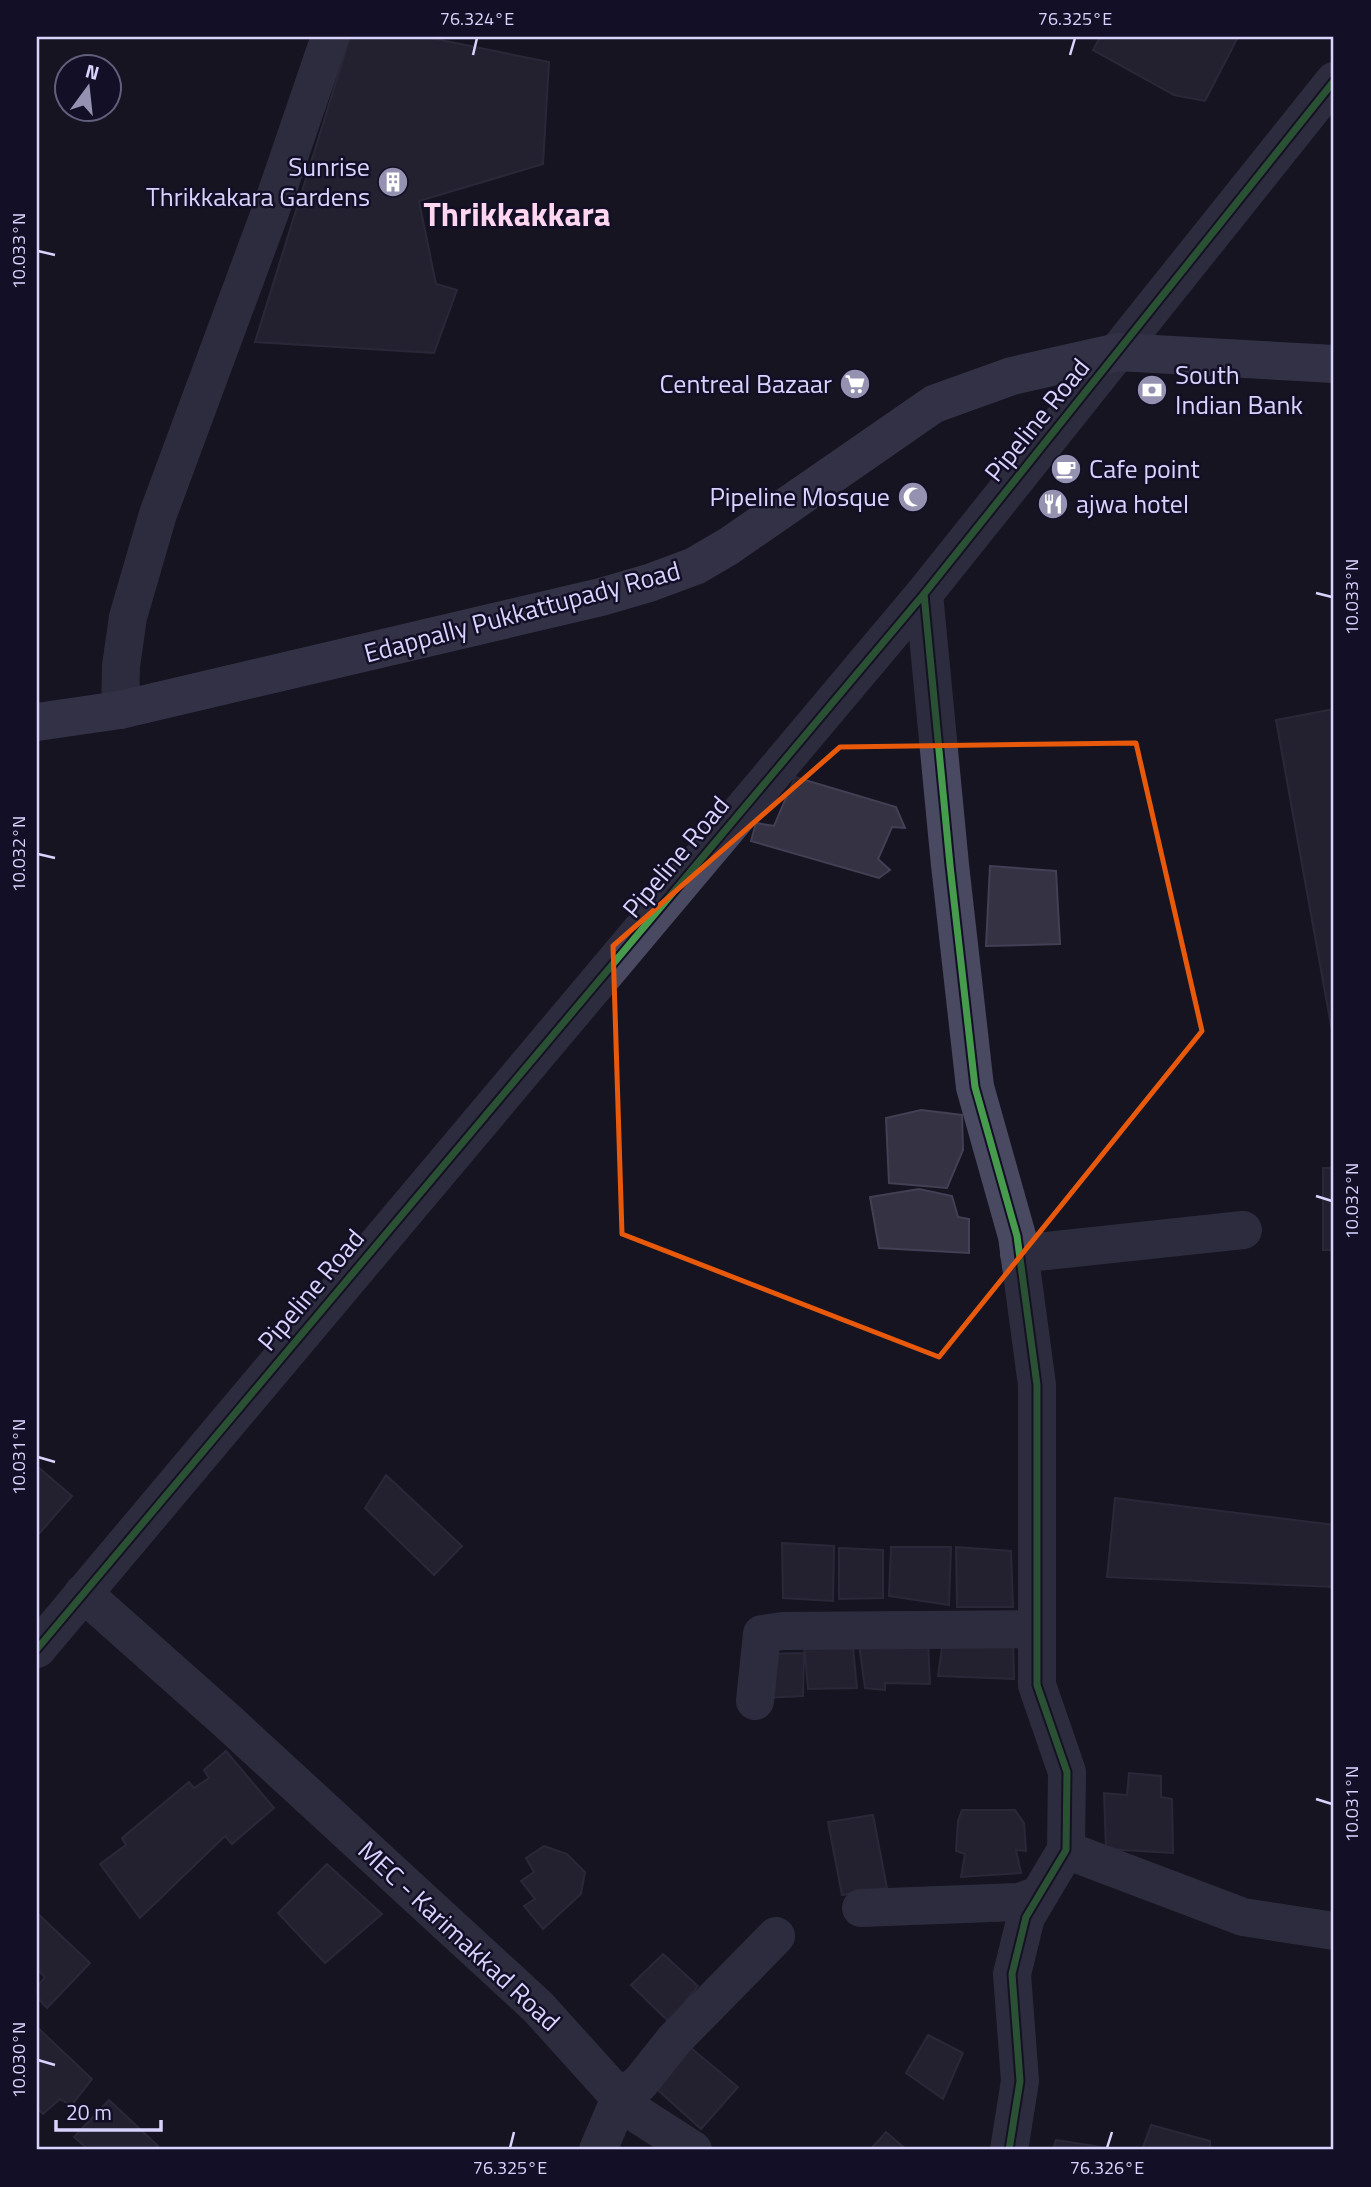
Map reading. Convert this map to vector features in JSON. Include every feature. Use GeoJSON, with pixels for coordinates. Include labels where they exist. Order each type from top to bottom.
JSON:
{"type":"FeatureCollection","features":[{"type":"Feature","properties":{"kind":"main road","name":"Edappally Pukkattupady Road"},"geometry":{"type":"LineString","coordinates":[[37,722],[120,710],[491,624],[649,583],[695,566],[729,546],[934,404],[1012,376],[1118,352],[1334,364]]}},
{"type":"Feature","properties":{"kind":"street"},"geometry":{"type":"LineString","coordinates":[[120,710],[121,666],[128,617],[159,514],[269,215],[330,37]]}},
{"type":"Feature","properties":{"kind":"street","name":"Pipeline Road"},"geometry":{"type":"LineString","coordinates":[[37,1648],[924,594],[1334,81]]}},
{"type":"Feature","properties":{"kind":"street"},"geometry":{"type":"LineString","coordinates":[[924,594],[975,1087],[1017,1236],[1037,1385],[1037,1685],[1067,1772],[1066,1850],[1026,1916],[1012,1974],[1020,2081],[1009,2150]]}},
{"type":"Feature","properties":{"kind":"street"},"geometry":{"type":"LineString","coordinates":[[1019,1254],[1242,1230]]}},
{"type":"Feature","properties":{"kind":"street","name":"MEC - Karimakkad Road"},"geometry":{"type":"LineString","coordinates":[[83,1593],[226,1720],[538,2007],[631,2110],[693,2150]]}},
{"type":"Feature","properties":{"kind":"street"},"geometry":{"type":"LineString","coordinates":[[755,1701],[762,1634],[783,1631],[1037,1629]]}},
{"type":"Feature","properties":{"kind":"street"},"geometry":{"type":"LineString","coordinates":[[1066,1850],[1243,1917],[1334,1931]]}},
{"type":"Feature","properties":{"kind":"street"},"geometry":{"type":"LineString","coordinates":[[860,1908],[1019,1902],[1039,1895]]}},
{"type":"Feature","properties":{"kind":"street"},"geometry":{"type":"LineString","coordinates":[[598,2150],[620,2098],[640,2082],[675,2039],[776,1936]]}},
{"type":"Feature","properties":{"kind":"highlighted area"},"geometry":{"type":"Polygon","coordinates":[[[1136,743],[1202,1031],[939,1357],[622,1234],[613,946],[840,747],[1136,743]]]}},
{"type":"Feature","properties":{"kind":"building","name":"Sunrise Thrikkakara Gardens"},"geometry":{"type":"Polygon","coordinates":[[[350,37],[426,37],[549,62],[543,164],[419,201],[436,284],[457,290],[434,353],[255,342],[350,37]]]}},
{"type":"Feature","properties":{"kind":"building"},"geometry":{"type":"Polygon","coordinates":[[[1100,37],[1238,37],[1205,101],[1174,95],[1093,50],[1100,37]]]}},
{"type":"Feature","properties":{"kind":"building"},"geometry":{"type":"Polygon","coordinates":[[[1334,709],[1334,1042],[1276,720],[1334,709]]]}},
{"type":"Feature","properties":{"kind":"building"},"geometry":{"type":"Polygon","coordinates":[[[795,777],[896,807],[905,828],[892,827],[878,859],[890,870],[879,878],[751,841],[756,823],[774,826],[795,777]]]}},
{"type":"Feature","properties":{"kind":"building"},"geometry":{"type":"Polygon","coordinates":[[[990,866],[1056,871],[1060,944],[986,946],[990,866]]]}},
{"type":"Feature","properties":{"kind":"building"},"geometry":{"type":"Polygon","coordinates":[[[921,1110],[962,1115],[963,1150],[947,1188],[889,1183],[886,1118],[921,1110]]]}},
{"type":"Feature","properties":{"kind":"building"},"geometry":{"type":"Polygon","coordinates":[[[1323,1168],[1334,1168],[1334,1250],[1323,1250],[1323,1168]]]}},
{"type":"Feature","properties":{"kind":"building"},"geometry":{"type":"Polygon","coordinates":[[[919,1189],[952,1196],[958,1217],[969,1219],[969,1253],[879,1248],[870,1197],[919,1189]]]}},
{"type":"Feature","properties":{"kind":"building"},"geometry":{"type":"Polygon","coordinates":[[[37,1466],[72,1496],[37,1536],[37,1466]]]}},
{"type":"Feature","properties":{"kind":"building"},"geometry":{"type":"Polygon","coordinates":[[[386,1475],[462,1546],[434,1575],[365,1508],[386,1475]]]}},
{"type":"Feature","properties":{"kind":"building"},"geometry":{"type":"Polygon","coordinates":[[[1115,1498],[1334,1525],[1334,1587],[1107,1577],[1115,1498]]]}},
{"type":"Feature","properties":{"kind":"building"},"geometry":{"type":"Polygon","coordinates":[[[782,1543],[834,1546],[833,1601],[783,1598],[782,1543]]]}},
{"type":"Feature","properties":{"kind":"building"},"geometry":{"type":"Polygon","coordinates":[[[891,1547],[951,1547],[949,1605],[889,1596],[891,1547]]]}},
{"type":"Feature","properties":{"kind":"building"},"geometry":{"type":"Polygon","coordinates":[[[956,1547],[1011,1551],[1013,1607],[957,1607],[956,1547]]]}},
{"type":"Feature","properties":{"kind":"building"},"geometry":{"type":"Polygon","coordinates":[[[839,1548],[883,1550],[883,1598],[839,1599],[839,1548]]]}},
{"type":"Feature","properties":{"kind":"building"},"geometry":{"type":"Polygon","coordinates":[[[858,1637],[928,1641],[930,1684],[885,1683],[885,1690],[865,1688],[858,1637]]]}},
{"type":"Feature","properties":{"kind":"building"},"geometry":{"type":"Polygon","coordinates":[[[852,1638],[857,1688],[808,1689],[804,1643],[852,1638]]]}},
{"type":"Feature","properties":{"kind":"building"},"geometry":{"type":"Polygon","coordinates":[[[943,1640],[1013,1640],[1014,1679],[938,1676],[943,1640]]]}},
{"type":"Feature","properties":{"kind":"building"},"geometry":{"type":"Polygon","coordinates":[[[804,1653],[803,1696],[763,1698],[768,1654],[804,1653]]]}},
{"type":"Feature","properties":{"kind":"building"},"geometry":{"type":"Polygon","coordinates":[[[226,1751],[274,1808],[232,1844],[225,1836],[140,1918],[100,1864],[126,1845],[122,1838],[189,1782],[194,1788],[209,1778],[204,1770],[226,1751]]]}},
{"type":"Feature","properties":{"kind":"building"},"geometry":{"type":"Polygon","coordinates":[[[1129,1773],[1161,1776],[1161,1797],[1172,1799],[1173,1853],[1106,1849],[1104,1793],[1127,1795],[1129,1773]]]}},
{"type":"Feature","properties":{"kind":"building"},"geometry":{"type":"Polygon","coordinates":[[[962,1810],[1015,1810],[1024,1823],[1026,1851],[1016,1850],[1021,1873],[961,1877],[965,1854],[956,1851],[958,1821],[962,1810]]]}},
{"type":"Feature","properties":{"kind":"building"},"geometry":{"type":"Polygon","coordinates":[[[873,1815],[887,1888],[842,1895],[828,1822],[873,1815]]]}},
{"type":"Feature","properties":{"kind":"building"},"geometry":{"type":"Polygon","coordinates":[[[544,1846],[567,1854],[585,1872],[581,1894],[543,1929],[524,1906],[535,1899],[521,1881],[534,1872],[526,1858],[544,1846]]]}},
{"type":"Feature","properties":{"kind":"building"},"geometry":{"type":"Polygon","coordinates":[[[327,1864],[382,1914],[325,1963],[278,1913],[327,1864]]]}},
{"type":"Feature","properties":{"kind":"building"},"geometry":{"type":"Polygon","coordinates":[[[37,1913],[90,1963],[47,2008],[37,1997],[37,1987],[45,1977],[37,1969],[37,1913]]]}},
{"type":"Feature","properties":{"kind":"building"},"geometry":{"type":"Polygon","coordinates":[[[663,1954],[698,1986],[669,2022],[631,1985],[663,1954]]]}},
{"type":"Feature","properties":{"kind":"building"},"geometry":{"type":"Polygon","coordinates":[[[37,2027],[92,2079],[71,2106],[60,2099],[43,2114],[37,2108],[37,2027]]]}},
{"type":"Feature","properties":{"kind":"building"},"geometry":{"type":"Polygon","coordinates":[[[928,2035],[963,2053],[943,2099],[906,2073],[928,2035]]]}},
{"type":"Feature","properties":{"kind":"building"},"geometry":{"type":"Polygon","coordinates":[[[685,2043],[738,2087],[701,2129],[651,2084],[685,2043]]]}},
{"type":"Feature","properties":{"kind":"building"},"geometry":{"type":"Polygon","coordinates":[[[109,2100],[158,2146],[153,2150],[89,2150],[74,2137],[109,2100]]]}},
{"type":"Feature","properties":{"kind":"building"},"geometry":{"type":"Polygon","coordinates":[[[1151,2125],[1210,2141],[1210,2150],[1142,2150],[1151,2125]]]}},
{"type":"Feature","properties":{"kind":"building"},"geometry":{"type":"Polygon","coordinates":[[[886,2132],[907,2150],[870,2150],[886,2132]]]}},
{"type":"Feature","properties":{"kind":"building"},"geometry":{"type":"Polygon","coordinates":[[[1056,2140],[1120,2150],[1053,2150],[1056,2140]]]}},
{"type":"Feature","properties":{"kind":"cycle path"},"geometry":{"type":"LineString","coordinates":[[37,1649],[924,594],[1334,81]]}},
{"type":"Feature","properties":{"kind":"cycle path"},"geometry":{"type":"LineString","coordinates":[[924,594],[975,1087],[1017,1236],[1037,1385],[1037,1685],[1067,1772],[1066,1850],[1026,1917],[1012,1974],[1020,2081],[1009,2150]]}},
{"type":"Feature","properties":{"kind":"place","name":"Sunrise Thrikkakara Gardens"},"geometry":{"type":"Point","coordinates":[393,182]}},
{"type":"Feature","properties":{"kind":"place","name":"Centreal Bazaar"},"geometry":{"type":"Point","coordinates":[855,384]}},
{"type":"Feature","properties":{"kind":"place","name":"South Indian Bank"},"geometry":{"type":"Point","coordinates":[1152,390]}},
{"type":"Feature","properties":{"kind":"place","name":"Cafe point"},"geometry":{"type":"Point","coordinates":[1066,469]}},
{"type":"Feature","properties":{"kind":"place","name":"Pipeline Mosque"},"geometry":{"type":"Point","coordinates":[913,497]}},
{"type":"Feature","properties":{"kind":"place","name":"ajwa hotel"},"geometry":{"type":"Point","coordinates":[1053,504]}},
{"type":"Feature","properties":{"kind":"district","name":"Thrikkakkara"},"geometry":{"type":"Point","coordinates":[517,214]}}]}
